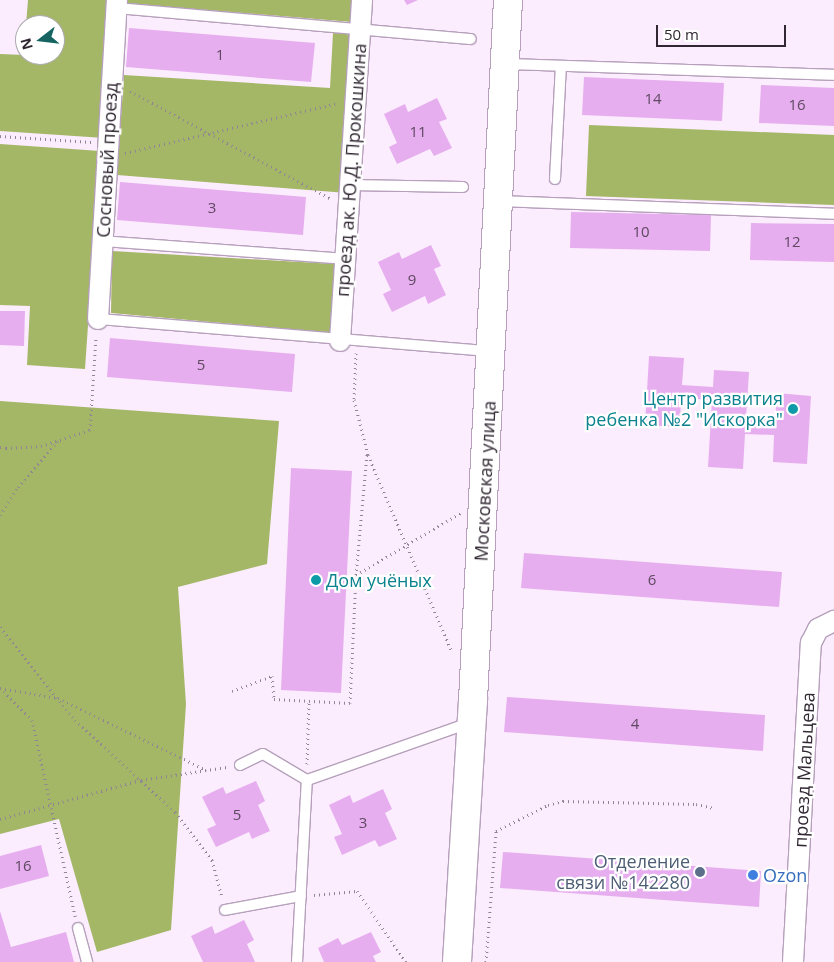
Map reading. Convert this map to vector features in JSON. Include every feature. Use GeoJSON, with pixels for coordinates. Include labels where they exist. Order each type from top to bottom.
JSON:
{"type":"FeatureCollection","features":[{"type":"Feature","properties":{"kind":"street","name":"проезд ак. Ю.Д. Прокошкина"},"geometry":{"type":"LineString","coordinates":[[348,341],[345,258],[362,0]]}},
{"type":"Feature","properties":{"kind":"street","name":"Московская улица"},"geometry":{"type":"LineString","coordinates":[[458,962],[484,499],[508,0]]}},
{"type":"Feature","properties":{"kind":"street","name":"Сосновый проезд"},"geometry":{"type":"LineString","coordinates":[[98,319],[116,4]]}},
{"type":"Feature","properties":{"kind":"street","name":"проезд Мальцева"},"geometry":{"type":"LineString","coordinates":[[793,962],[811,643],[818,629],[834,620]]}},
{"type":"Feature","properties":{"kind":"lane"},"geometry":{"type":"LineString","coordinates":[[116,4],[471,39]]}},
{"type":"Feature","properties":{"kind":"lane"},"geometry":{"type":"LineString","coordinates":[[505,64],[834,75]]}},
{"type":"Feature","properties":{"kind":"lane"},"geometry":{"type":"LineString","coordinates":[[555,179],[561,66]]}},
{"type":"Feature","properties":{"kind":"lane"},"geometry":{"type":"LineString","coordinates":[[350,185],[463,187]]}},
{"type":"Feature","properties":{"kind":"lane"},"geometry":{"type":"LineString","coordinates":[[498,201],[834,214]]}},
{"type":"Feature","properties":{"kind":"lane"},"geometry":{"type":"LineString","coordinates":[[102,241],[345,258]]}},
{"type":"Feature","properties":{"kind":"lane"},"geometry":{"type":"LineString","coordinates":[[98,319],[348,341],[491,351]]}},
{"type":"Feature","properties":{"kind":"lane"},"geometry":{"type":"LineString","coordinates":[[306,780],[472,722]]}},
{"type":"Feature","properties":{"kind":"lane"},"geometry":{"type":"LineString","coordinates":[[240,765],[263,754],[306,780]]}},
{"type":"Feature","properties":{"kind":"lane"},"geometry":{"type":"LineString","coordinates":[[297,962],[306,780]]}},
{"type":"Feature","properties":{"kind":"lane"},"geometry":{"type":"LineString","coordinates":[[225,910],[300,896]]}},
{"type":"Feature","properties":{"kind":"lane"},"geometry":{"type":"LineString","coordinates":[[78,928],[87,962]]}},
{"type":"Feature","properties":{"kind":"path"},"geometry":{"type":"LineString","coordinates":[[112,81],[348,208]]}},
{"type":"Feature","properties":{"kind":"path"},"geometry":{"type":"LineString","coordinates":[[0,136],[108,150],[211,134],[356,99]]}},
{"type":"Feature","properties":{"kind":"path"},"geometry":{"type":"LineString","coordinates":[[0,446],[6,448],[41,446],[90,430],[98,319]]}},
{"type":"Feature","properties":{"kind":"path"},"geometry":{"type":"LineString","coordinates":[[348,341],[354,400],[368,455],[405,546],[453,655]]}},
{"type":"Feature","properties":{"kind":"path"},"geometry":{"type":"LineString","coordinates":[[0,515],[18,487],[59,440]]}},
{"type":"Feature","properties":{"kind":"path"},"geometry":{"type":"LineString","coordinates":[[232,691],[272,676],[274,699],[350,702],[356,575],[368,455]]}},
{"type":"Feature","properties":{"kind":"path"},"geometry":{"type":"LineString","coordinates":[[356,575],[484,499]]}},
{"type":"Feature","properties":{"kind":"path"},"geometry":{"type":"LineString","coordinates":[[0,627],[75,720],[175,812],[212,860],[225,910]]}},
{"type":"Feature","properties":{"kind":"path"},"geometry":{"type":"LineString","coordinates":[[0,688],[58,698],[206,770]]}},
{"type":"Feature","properties":{"kind":"path"},"geometry":{"type":"LineString","coordinates":[[0,688],[32,720],[49,806],[78,928]]}},
{"type":"Feature","properties":{"kind":"path"},"geometry":{"type":"LineString","coordinates":[[306,780],[309,701]]}},
{"type":"Feature","properties":{"kind":"path"},"geometry":{"type":"LineString","coordinates":[[0,819],[141,780],[240,765]]}},
{"type":"Feature","properties":{"kind":"path"},"geometry":{"type":"LineString","coordinates":[[486,962],[496,831],[548,805],[563,801],[696,804],[714,808]]}},
{"type":"Feature","properties":{"kind":"path"},"geometry":{"type":"LineString","coordinates":[[300,896],[357,891],[406,962]]}},
{"type":"Feature","properties":{"kind":"green space"},"geometry":{"type":"Polygon","coordinates":[[[28,0],[112,0],[104,138],[0,131],[0,54],[15,55],[15,65],[65,65],[65,15],[27,15],[28,0]]]}},
{"type":"Feature","properties":{"kind":"green space"},"geometry":{"type":"Polygon","coordinates":[[[124,0],[354,0],[352,22],[124,3],[124,0]]]}},
{"type":"Feature","properties":{"kind":"green space"},"geometry":{"type":"Polygon","coordinates":[[[333,33],[357,35],[347,193],[117,175],[124,75],[330,88],[333,33]]]}},
{"type":"Feature","properties":{"kind":"green space"},"geometry":{"type":"Polygon","coordinates":[[[589,125],[834,135],[834,205],[586,196],[589,125]]]}},
{"type":"Feature","properties":{"kind":"green space"},"geometry":{"type":"Polygon","coordinates":[[[0,144],[100,151],[85,369],[27,365],[30,306],[0,305],[0,144]]]}},
{"type":"Feature","properties":{"kind":"green space"},"geometry":{"type":"Polygon","coordinates":[[[112,251],[334,264],[338,292],[335,333],[111,313],[112,251]]]}},
{"type":"Feature","properties":{"kind":"green space"},"geometry":{"type":"Polygon","coordinates":[[[0,401],[279,421],[267,564],[178,587],[186,704],[171,930],[97,952],[59,819],[0,834],[0,401]]]}},
{"type":"Feature","properties":{"kind":"building"},"geometry":{"type":"Polygon","coordinates":[[[404,0],[418,0],[407,5],[404,0]]]}},
{"type":"Feature","properties":{"kind":"building"},"geometry":{"type":"Polygon","coordinates":[[[129,28],[315,43],[311,82],[126,67],[129,28]]]}},
{"type":"Feature","properties":{"kind":"building"},"geometry":{"type":"Polygon","coordinates":[[[584,77],[724,83],[722,121],[582,115],[584,77]]]}},
{"type":"Feature","properties":{"kind":"building"},"geometry":{"type":"Polygon","coordinates":[[[761,85],[834,88],[834,126],[759,123],[761,85]]]}},
{"type":"Feature","properties":{"kind":"building"},"geometry":{"type":"Polygon","coordinates":[[[437,98],[447,119],[439,122],[452,148],[434,156],[430,149],[397,164],[389,147],[397,143],[384,114],[405,104],[408,112],[437,98]]]}},
{"type":"Feature","properties":{"kind":"building"},"geometry":{"type":"Polygon","coordinates":[[[120,182],[306,197],[303,235],[117,220],[120,182]]]}},
{"type":"Feature","properties":{"kind":"building"},"geometry":{"type":"Polygon","coordinates":[[[571,212],[711,215],[710,251],[570,248],[571,212]]]}},
{"type":"Feature","properties":{"kind":"building"},"geometry":{"type":"Polygon","coordinates":[[[751,223],[834,224],[834,262],[750,260],[751,223]]]}},
{"type":"Feature","properties":{"kind":"building"},"geometry":{"type":"Polygon","coordinates":[[[431,245],[441,266],[434,269],[446,295],[428,304],[425,296],[392,312],[383,294],[391,290],[378,262],[399,252],[402,259],[431,245]]]}},
{"type":"Feature","properties":{"kind":"building"},"geometry":{"type":"Polygon","coordinates":[[[0,311],[25,311],[24,346],[0,345],[0,311]]]}},
{"type":"Feature","properties":{"kind":"building"},"geometry":{"type":"Polygon","coordinates":[[[110,338],[295,354],[292,392],[107,377],[110,338]]]}},
{"type":"Feature","properties":{"kind":"building","name":"Центр развития ребенка №2 \"Искорка\""},"geometry":{"type":"Polygon","coordinates":[[[649,356],[684,358],[682,385],[713,387],[714,370],[749,372],[746,418],[775,420],[777,393],[811,396],[807,464],[773,462],[774,435],[745,434],[743,469],[708,467],[712,400],[681,398],[680,427],[645,425],[649,356]]]}},
{"type":"Feature","properties":{"kind":"building","name":"Дом учёных"},"geometry":{"type":"Polygon","coordinates":[[[291,468],[352,471],[341,693],[281,690],[291,468]]]}},
{"type":"Feature","properties":{"kind":"building"},"geometry":{"type":"Polygon","coordinates":[[[524,553],[782,572],[779,607],[521,588],[524,553]]]}},
{"type":"Feature","properties":{"kind":"building"},"geometry":{"type":"Polygon","coordinates":[[[507,697],[765,715],[763,751],[504,732],[507,697]]]}},
{"type":"Feature","properties":{"kind":"building"},"geometry":{"type":"Polygon","coordinates":[[[256,781],[265,801],[258,805],[270,831],[252,839],[249,832],[216,847],[207,829],[216,825],[202,797],[223,787],[226,794],[256,781]]]}},
{"type":"Feature","properties":{"kind":"building"},"geometry":{"type":"Polygon","coordinates":[[[383,789],[392,809],[385,813],[397,839],[379,847],[375,840],[342,855],[334,837],[342,834],[329,805],[350,795],[353,803],[383,789]]]}},
{"type":"Feature","properties":{"kind":"building"},"geometry":{"type":"Polygon","coordinates":[[[41,845],[49,876],[0,889],[0,856],[41,845]]]}},
{"type":"Feature","properties":{"kind":"building"},"geometry":{"type":"Polygon","coordinates":[[[503,852],[761,871],[759,907],[500,888],[503,852]]]}},
{"type":"Feature","properties":{"kind":"building"},"geometry":{"type":"Polygon","coordinates":[[[0,911],[11,947],[66,932],[74,962],[0,962],[0,911]]]}},
{"type":"Feature","properties":{"kind":"building"},"geometry":{"type":"Polygon","coordinates":[[[244,920],[254,940],[247,944],[255,962],[203,962],[191,936],[212,926],[215,934],[244,920]]]}},
{"type":"Feature","properties":{"kind":"building"},"geometry":{"type":"Polygon","coordinates":[[[371,932],[381,952],[373,956],[376,962],[324,962],[318,948],[338,938],[342,945],[371,932]]]}},
{"type":"Feature","properties":{"kind":"place","name":"Центр развития ребенка №2 \"Искорка\""},"geometry":{"type":"Point","coordinates":[793,409]}},
{"type":"Feature","properties":{"kind":"place","name":"Дом учёных"},"geometry":{"type":"Point","coordinates":[316,580]}},
{"type":"Feature","properties":{"kind":"place","name":"Отделение связи №142280"},"geometry":{"type":"Point","coordinates":[700,872]}},
{"type":"Feature","properties":{"kind":"place","name":"Ozon"},"geometry":{"type":"Point","coordinates":[753,875]}}]}
